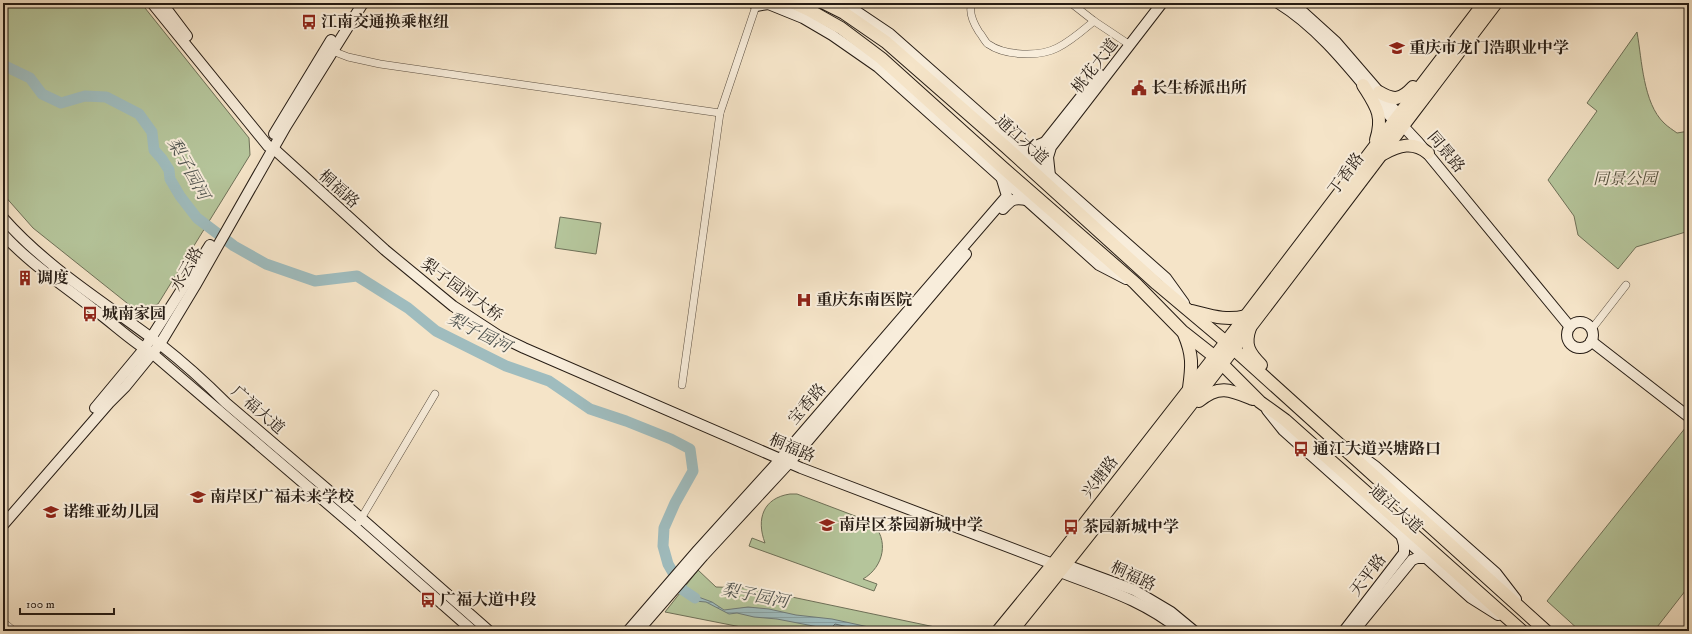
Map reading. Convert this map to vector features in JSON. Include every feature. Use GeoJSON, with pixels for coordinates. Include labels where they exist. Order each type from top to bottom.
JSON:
{"type":"FeatureCollection","features":[{"type":"Feature","properties":{"kind":"main road","name":"通江大道"},"geometry":{"type":"LineString","coordinates":[[794,3],[841,28],[881,58],[1002,167],[1135,283],[1182,331],[1218,361],[1260,402],[1285,420],[1521,630]]}},
{"type":"Feature","properties":{"kind":"main road","name":"通江大道"},"geometry":{"type":"LineString","coordinates":[[824,3],[844,13],[886,42],[1048,184],[1157,284],[1230,345],[1546,631]]}},
{"type":"Feature","properties":{"kind":"main road","name":"丁香路"},"geometry":{"type":"LineString","coordinates":[[1230,345],[1377,152],[1435,67],[1484,3]]}},
{"type":"Feature","properties":{"kind":"main road","name":"丁香路"},"geometry":{"type":"LineString","coordinates":[[1399,120],[1496,3]]}},
{"type":"Feature","properties":{"kind":"main road"},"geometry":{"type":"LineString","coordinates":[[1379,92],[1389,97],[1403,97],[1419,79],[1435,67]]}},
{"type":"Feature","properties":{"kind":"main road"},"geometry":{"type":"LineString","coordinates":[[1363,85],[1378,110],[1380,117],[1377,152],[1407,145],[1420,147],[1428,153]]}},
{"type":"Feature","properties":{"kind":"main road"},"geometry":{"type":"LineString","coordinates":[[1190,311],[1223,318],[1249,320],[1247,338],[1249,351],[1252,356],[1276,380],[1289,398]]}},
{"type":"Feature","properties":{"kind":"main road"},"geometry":{"type":"LineString","coordinates":[[1182,331],[1190,348],[1192,360],[1189,389]]}},
{"type":"Feature","properties":{"kind":"main road","name":"兴塘路"},"geometry":{"type":"LineString","coordinates":[[998,631],[1060,567],[1185,412],[1230,345]]}},
{"type":"Feature","properties":{"kind":"main road","name":"兴塘路"},"geometry":{"type":"LineString","coordinates":[[1012,631],[1189,389],[1218,361]]}},
{"type":"Feature","properties":{"kind":"main road"},"geometry":{"type":"LineString","coordinates":[[1185,412],[1206,395],[1215,391],[1234,391],[1260,402]]}},
{"type":"Feature","properties":{"kind":"street"},"geometry":{"type":"LineString","coordinates":[[152,3],[272,145]]}},
{"type":"Feature","properties":{"kind":"street"},"geometry":{"type":"LineString","coordinates":[[162,3],[260,127],[272,145]]}},
{"type":"Feature","properties":{"kind":"street","name":"水云路"},"geometry":{"type":"LineString","coordinates":[[3,525],[153,354],[160,344],[207,257],[272,145],[286,126],[355,3]]}},
{"type":"Feature","properties":{"kind":"street","name":"水云路"},"geometry":{"type":"LineString","coordinates":[[329,49],[363,3]]}},
{"type":"Feature","properties":{"kind":"street","name":"通江大道"},"geometry":{"type":"LineString","coordinates":[[844,3],[890,34],[1018,146],[1166,278],[1190,311]]}},
{"type":"Feature","properties":{"kind":"street"},"geometry":{"type":"LineString","coordinates":[[972,3],[970,8],[975,25],[988,44],[1009,52],[1032,55],[1055,49],[1070,41],[1094,21]]}},
{"type":"Feature","properties":{"kind":"street"},"geometry":{"type":"LineString","coordinates":[[1071,3],[1094,21],[1128,43]]}},
{"type":"Feature","properties":{"kind":"street","name":"桃花大道"},"geometry":{"type":"LineString","coordinates":[[1128,43],[1153,3]]}},
{"type":"Feature","properties":{"kind":"street","name":"桃花大道"},"geometry":{"type":"LineString","coordinates":[[1048,144],[1128,43],[1162,3]]}},
{"type":"Feature","properties":{"kind":"street"},"geometry":{"type":"LineString","coordinates":[[1278,3],[1289,10],[1318,34],[1363,85],[1399,120]]}},
{"type":"Feature","properties":{"kind":"street","name":"同景路"},"geometry":{"type":"LineString","coordinates":[[1293,3],[1336,42],[1379,92],[1399,120],[1428,153],[1570,327]]}},
{"type":"Feature","properties":{"kind":"street"},"geometry":{"type":"LineString","coordinates":[[682,385],[720,113],[761,4]]}},
{"type":"Feature","properties":{"kind":"street","name":"通江大道"},"geometry":{"type":"LineString","coordinates":[[761,4],[809,22],[878,67],[1099,265],[1135,283]]}},
{"type":"Feature","properties":{"kind":"street"},"geometry":{"type":"LineString","coordinates":[[329,49],[348,57],[380,64],[720,113]]}},
{"type":"Feature","properties":{"kind":"street"},"geometry":{"type":"LineString","coordinates":[[1018,146],[1031,148],[1048,144],[1050,176]]}},
{"type":"Feature","properties":{"kind":"street","name":"桐福路"},"geometry":{"type":"LineString","coordinates":[[272,145],[385,250]]}},
{"type":"Feature","properties":{"kind":"street"},"geometry":{"type":"LineString","coordinates":[[1001,176],[1009,198],[1027,200]]}},
{"type":"Feature","properties":{"kind":"street","name":"宝香路"},"geometry":{"type":"LineString","coordinates":[[628,631],[663,596],[784,461],[1009,198]]}},
{"type":"Feature","properties":{"kind":"street","name":"广福大道"},"geometry":{"type":"LineString","coordinates":[[3,218],[18,235],[50,263],[160,344],[206,383],[226,403],[362,519],[489,631]]}},
{"type":"Feature","properties":{"kind":"street","name":"广福大道"},"geometry":{"type":"LineString","coordinates":[[3,234],[42,271],[144,349],[153,354],[356,528],[473,631]]}},
{"type":"Feature","properties":{"kind":"street","name":"梨子园河大桥"},"geometry":{"type":"LineString","coordinates":[[385,250],[453,306],[474,321],[524,348]]}},
{"type":"Feature","properties":{"kind":"street","name":"水云路"},"geometry":{"type":"LineString","coordinates":[[3,515],[104,398],[117,380],[144,349],[207,257]]}},
{"type":"Feature","properties":{"kind":"street"},"geometry":{"type":"LineString","coordinates":[[1591,330],[1626,285]]}},
{"type":"Feature","properties":{"kind":"street"},"geometry":{"type":"LineString","coordinates":[[1582,323],[1589,326],[1591,330],[1592,338],[1588,345],[1580,348],[1572,346],[1567,334],[1570,327],[1574,324],[1582,323]]}},
{"type":"Feature","properties":{"kind":"street"},"geometry":{"type":"LineString","coordinates":[[1591,342],[1689,417]]}},
{"type":"Feature","properties":{"kind":"street","name":"桐福路"},"geometry":{"type":"LineString","coordinates":[[524,348],[784,461],[1060,567],[1130,598],[1166,619],[1181,631]]}},
{"type":"Feature","properties":{"kind":"street"},"geometry":{"type":"LineString","coordinates":[[356,528],[435,394]]}},
{"type":"Feature","properties":{"kind":"street","name":"通江大道"},"geometry":{"type":"LineString","coordinates":[[1260,402],[1283,430],[1471,598],[1521,630]]}},
{"type":"Feature","properties":{"kind":"street","name":"天平路"},"geometry":{"type":"LineString","coordinates":[[1344,631],[1404,553],[1404,545],[1401,534]]}},
{"type":"Feature","properties":{"kind":"street","name":"天平路"},"geometry":{"type":"LineString","coordinates":[[1354,631],[1412,560],[1417,558],[1428,558]]}},
{"type":"Feature","properties":{"kind":"street","name":"桐福路"},"geometry":{"type":"LineString","coordinates":[[1060,567],[1134,590],[1171,612],[1194,631]]}},
{"type":"Feature","properties":{"kind":"street","name":"宝香路"},"geometry":{"type":"LineString","coordinates":[[638,631],[663,596]]}},
{"type":"Feature","properties":{"kind":"street"},"geometry":{"type":"LineString","coordinates":[[3,622],[14,631]]}},
{"type":"Feature","properties":{"kind":"green space"},"geometry":{"type":"Polygon","coordinates":[[[3,3],[141,3],[249,138],[250,155],[158,304],[137,311],[33,228],[3,194],[3,3]]]}},
{"type":"Feature","properties":{"kind":"green space","name":"同景公园"},"geometry":{"type":"Polygon","coordinates":[[[1637,32],[1644,80],[1657,114],[1664,123],[1677,133],[1689,131],[1689,231],[1636,247],[1618,269],[1578,235],[1574,216],[1548,180],[1597,111],[1587,103],[1637,32]]]}},
{"type":"Feature","properties":{"kind":"green space"},"geometry":{"type":"Polygon","coordinates":[[[560,217],[601,223],[596,254],[555,248],[560,217]]]}},
{"type":"Feature","properties":{"kind":"green space"},"geometry":{"type":"Polygon","coordinates":[[[1686,427],[1689,430],[1689,586],[1654,631],[1580,631],[1547,601],[1686,427]]]}},
{"type":"Feature","properties":{"kind":"green space"},"geometry":{"type":"Polygon","coordinates":[[[790,494],[797,494],[871,522],[881,536],[882,552],[876,567],[863,579],[877,584],[874,591],[749,546],[752,538],[765,543],[761,526],[764,511],[773,500],[790,494]]]}},
{"type":"Feature","properties":{"kind":"green space"},"geometry":{"type":"Polygon","coordinates":[[[698,570],[716,587],[749,588],[954,631],[741,631],[741,627],[665,612],[698,570]]]}},
{"type":"Feature","properties":{"kind":"water"},"geometry":{"type":"Polygon","coordinates":[[[686,586],[687,590],[693,595],[712,602],[724,610],[748,607],[769,609],[796,615],[832,619],[887,631],[839,631],[777,619],[754,617],[737,613],[729,614],[706,602],[694,601],[681,592],[686,586]]]}},
{"type":"Feature","properties":{"kind":"waterway","name":"梨子园河"},"geometry":{"type":"LineString","coordinates":[[3,65],[30,78],[42,94],[61,103],[85,96],[106,97],[139,114],[152,132],[154,150],[169,170],[170,179],[180,196],[197,218],[234,246],[266,264],[315,281],[357,276],[408,308],[436,331],[506,366],[549,381],[590,409],[626,421],[671,439],[690,449],[693,471],[675,503],[664,528],[663,546],[668,564],[683,590],[695,598]]}},
{"type":"Feature","properties":{"kind":"place","name":"江南交通换乘枢纽"},"geometry":{"type":"Point","coordinates":[309,22]}},
{"type":"Feature","properties":{"kind":"place","name":"重庆市龙门浩职业中学"},"geometry":{"type":"Point","coordinates":[1397,48]}},
{"type":"Feature","properties":{"kind":"place","name":"长生桥派出所"},"geometry":{"type":"Point","coordinates":[1139,88]}},
{"type":"Feature","properties":{"kind":"place","name":"调度"},"geometry":{"type":"Point","coordinates":[25,278]}},
{"type":"Feature","properties":{"kind":"place","name":"重庆东南医院"},"geometry":{"type":"Point","coordinates":[804,300]}},
{"type":"Feature","properties":{"kind":"place","name":"城南家园"},"geometry":{"type":"Point","coordinates":[90,314]}},
{"type":"Feature","properties":{"kind":"place","name":"通江大道兴塘路口"},"geometry":{"type":"Point","coordinates":[1301,449]}},
{"type":"Feature","properties":{"kind":"place","name":"南岸区广福未来学校"},"geometry":{"type":"Point","coordinates":[198,497]}},
{"type":"Feature","properties":{"kind":"place","name":"诺维亚幼儿园"},"geometry":{"type":"Point","coordinates":[51,512]}},
{"type":"Feature","properties":{"kind":"place","name":"南岸区茶园新城中学"},"geometry":{"type":"Point","coordinates":[827,525]}},
{"type":"Feature","properties":{"kind":"place","name":"茶园新城中学"},"geometry":{"type":"Point","coordinates":[1071,527]}},
{"type":"Feature","properties":{"kind":"place","name":"广福大道中段"},"geometry":{"type":"Point","coordinates":[428,600]}}]}
